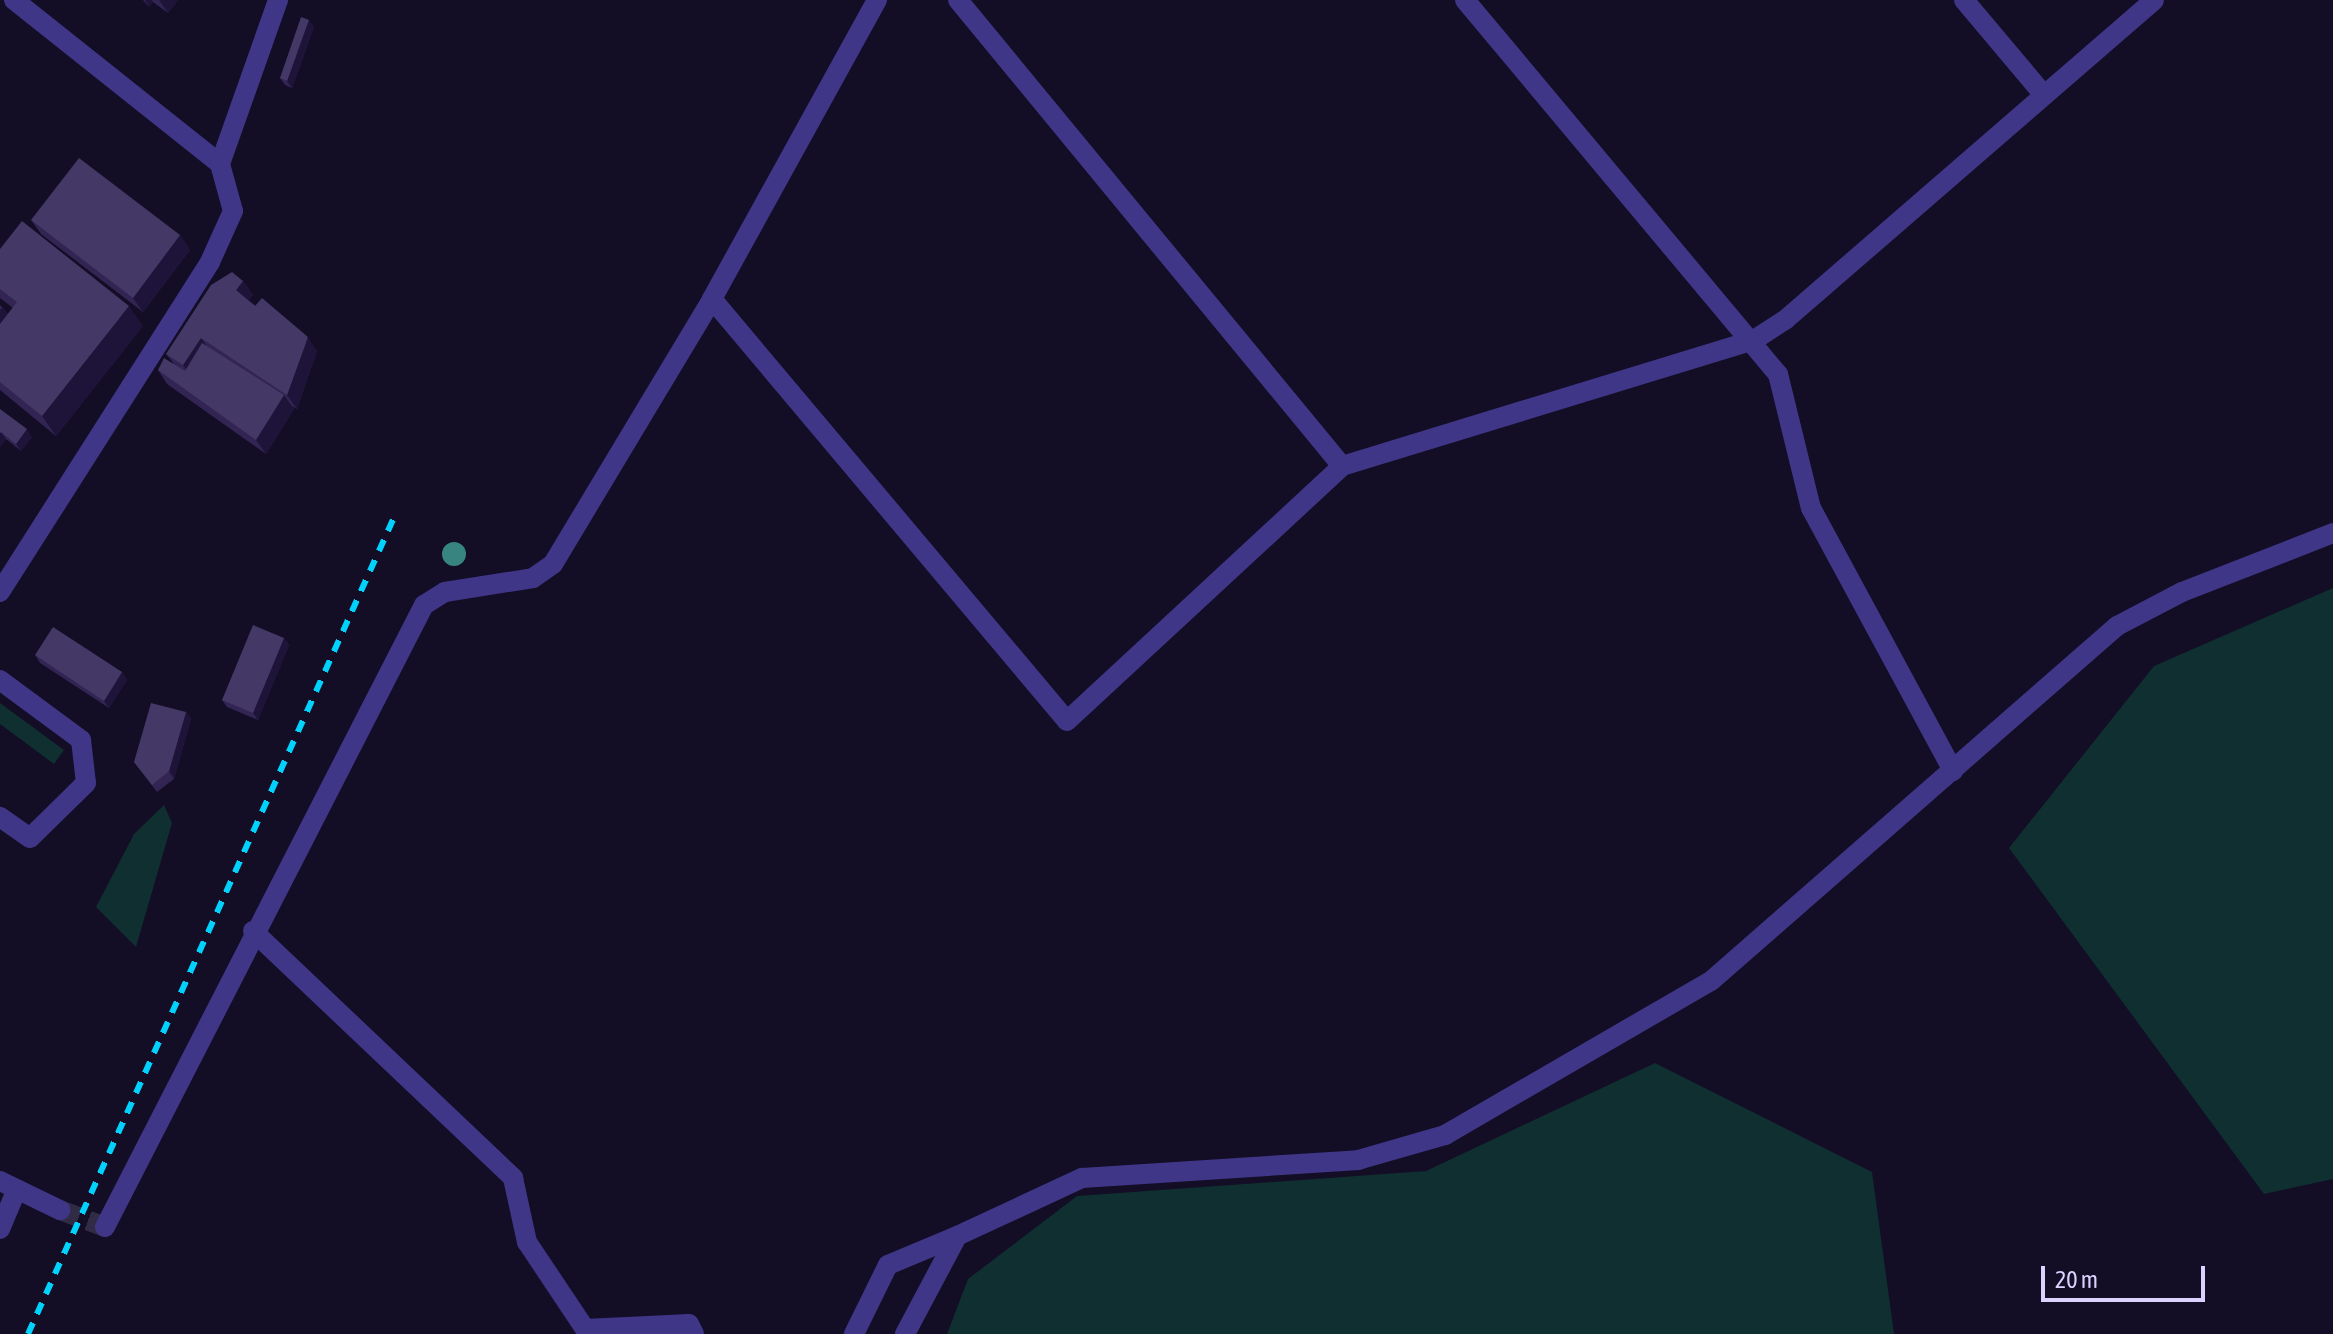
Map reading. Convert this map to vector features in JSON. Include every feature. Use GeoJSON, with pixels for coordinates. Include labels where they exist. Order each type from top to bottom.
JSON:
{"type":"FeatureCollection","features":[{"type":"Feature","properties":{"kind":"street"},"geometry":{"type":"LineString","coordinates":[[14,0],[220,164]]}},
{"type":"Feature","properties":{"kind":"street"},"geometry":{"type":"LineString","coordinates":[[0,592],[210,262],[233,211],[220,164],[278,0]]}},
{"type":"Feature","properties":{"kind":"street"},"geometry":{"type":"LineString","coordinates":[[105,1227],[253,931],[424,605],[445,592],[533,578],[553,564],[712,299],[877,0]]}},
{"type":"Feature","properties":{"kind":"street"},"geometry":{"type":"LineString","coordinates":[[958,0],[1342,466]]}},
{"type":"Feature","properties":{"kind":"street"},"geometry":{"type":"LineString","coordinates":[[1465,0],[1754,340],[1778,374],[1811,508],[1830,550],[1953,771]]}},
{"type":"Feature","properties":{"kind":"street"},"geometry":{"type":"LineString","coordinates":[[1964,0],[2044,95]]}},
{"type":"Feature","properties":{"kind":"street"},"geometry":{"type":"LineString","coordinates":[[712,299],[1067,721],[1342,466],[1754,340],[2154,0]]}},
{"type":"Feature","properties":{"kind":"street"},"geometry":{"type":"LineString","coordinates":[[854,1334],[888,1265],[1082,1178],[1358,1160],[1445,1135],[1711,981],[2117,626],[2182,592],[2333,533]]}},
{"type":"Feature","properties":{"kind":"street"},"geometry":{"type":"LineString","coordinates":[[0,680],[81,740],[86,783],[30,838],[0,817]]}},
{"type":"Feature","properties":{"kind":"street"},"geometry":{"type":"LineString","coordinates":[[253,931],[513,1178],[527,1242],[585,1329],[689,1324],[694,1334]]}},
{"type":"Feature","properties":{"kind":"street"},"geometry":{"type":"LineString","coordinates":[[0,1229],[8,1187],[60,1210]]}},
{"type":"Feature","properties":{"kind":"street"},"geometry":{"type":"LineString","coordinates":[[905,1334],[957,1236]]}},
{"type":"Feature","properties":{"kind":"green space"},"geometry":{"type":"Polygon","coordinates":[[[2333,588],[2333,1179],[2264,1194],[2009,848],[2154,666],[2333,588]]]}},
{"type":"Feature","properties":{"kind":"green space"},"geometry":{"type":"Polygon","coordinates":[[[0,703],[64,750],[54,764],[0,724],[0,703]]]}},
{"type":"Feature","properties":{"kind":"green space"},"geometry":{"type":"Polygon","coordinates":[[[164,805],[172,823],[136,947],[96,907],[134,834],[164,805]]]}},
{"type":"Feature","properties":{"kind":"green space"},"geometry":{"type":"Polygon","coordinates":[[[1655,1063],[1872,1172],[1894,1334],[947,1334],[968,1279],[1077,1196],[1426,1171],[1655,1063]]]}},
{"type":"Feature","properties":{"kind":"building"},"geometry":{"type":"Polygon","coordinates":[[[301,17],[309,20],[287,81],[280,78],[301,17]]]}},
{"type":"Feature","properties":{"kind":"building"},"geometry":{"type":"Polygon","coordinates":[[[79,158],[180,235],[133,298],[31,220],[79,158]]]}},
{"type":"Feature","properties":{"kind":"building"},"geometry":{"type":"Polygon","coordinates":[[[22,221],[129,306],[42,416],[0,382],[0,324],[17,302],[0,289],[0,249],[22,221]]]}},
{"type":"Feature","properties":{"kind":"building"},"geometry":{"type":"Polygon","coordinates":[[[232,272],[243,281],[236,290],[255,306],[262,298],[308,337],[287,395],[201,338],[183,365],[166,354],[211,285],[232,272]]]}},
{"type":"Feature","properties":{"kind":"building"},"geometry":{"type":"Polygon","coordinates":[[[202,343],[284,395],[256,440],[158,370],[164,358],[185,371],[202,343]]]}},
{"type":"Feature","properties":{"kind":"building"},"geometry":{"type":"Polygon","coordinates":[[[0,409],[27,429],[16,444],[0,433],[0,409]]]}},
{"type":"Feature","properties":{"kind":"building"},"geometry":{"type":"Polygon","coordinates":[[[253,625],[284,638],[253,713],[222,700],[253,625]]]}},
{"type":"Feature","properties":{"kind":"building"},"geometry":{"type":"Polygon","coordinates":[[[53,627],[122,672],[104,701],[35,655],[53,627]]]}},
{"type":"Feature","properties":{"kind":"building"},"geometry":{"type":"Polygon","coordinates":[[[151,703],[186,712],[169,771],[152,785],[134,762],[151,703]]]}},
{"type":"Feature","properties":{"kind":"tunnel"},"geometry":{"type":"LineString","coordinates":[[60,1210],[105,1227]]}},
{"type":"Feature","properties":{"kind":"railway"},"geometry":{"type":"LineString","coordinates":[[28,1334],[395,515]]}}]}
